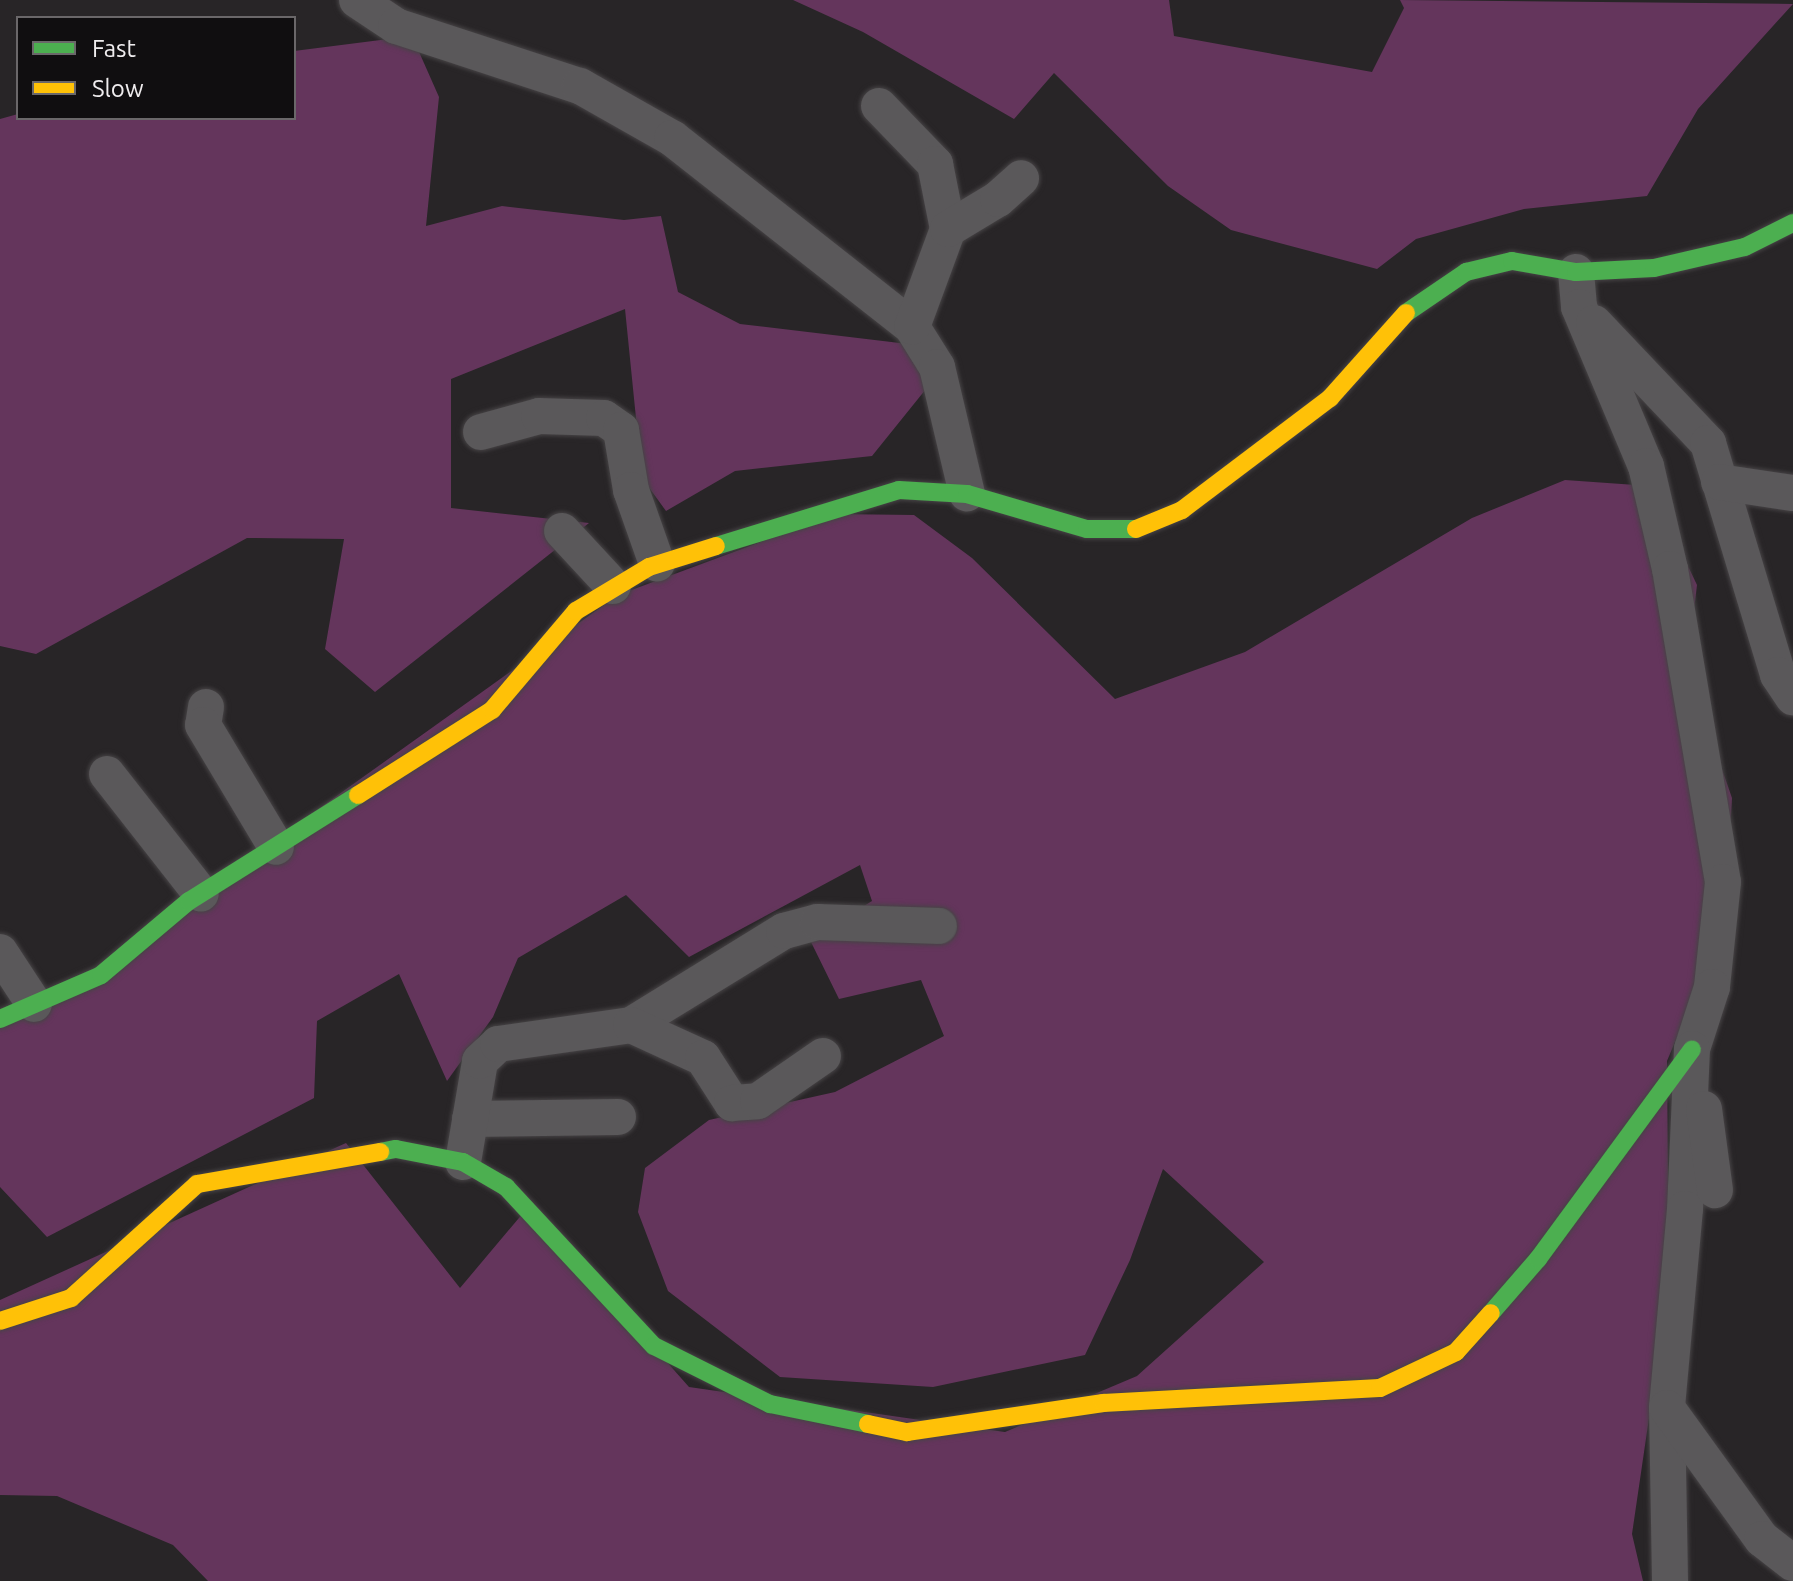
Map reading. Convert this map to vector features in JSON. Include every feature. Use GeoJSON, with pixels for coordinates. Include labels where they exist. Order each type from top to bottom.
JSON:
{"type":"FeatureCollection","features":[{"type":"Feature","properties":{"kind":"street"},"geometry":{"type":"LineString","coordinates":[[357,0],[396,26],[580,86],[672,138],[912,327],[937,367],[967,494]]}},
{"type":"Feature","properties":{"kind":"street"},"geometry":{"type":"LineString","coordinates":[[879,106],[935,164],[948,229],[912,327]]}},
{"type":"Feature","properties":{"kind":"street"},"geometry":{"type":"LineString","coordinates":[[948,229],[998,199],[1021,178]]}},
{"type":"Feature","properties":{"kind":"street"},"geometry":{"type":"LineString","coordinates":[[1578,290],[1745,247],[1793,223]]}},
{"type":"Feature","properties":{"kind":"street"},"geometry":{"type":"LineString","coordinates":[[0,1019],[101,975],[201,894],[492,710],[576,611],[613,586],[657,564],[899,490],[967,494],[1087,529],[1134,530],[1182,510],[1330,398],[1409,310],[1466,272],[1512,261],[1578,290],[1708,443],[1778,675],[1793,697]]}},
{"type":"Feature","properties":{"kind":"street"},"geometry":{"type":"LineString","coordinates":[[1578,290],[1646,466],[1705,757],[1723,882],[1712,987],[1692,1049],[1667,1408],[1670,1581]]}},
{"type":"Feature","properties":{"kind":"street"},"geometry":{"type":"LineString","coordinates":[[481,432],[539,416],[604,418],[621,430],[631,490],[657,564]]}},
{"type":"Feature","properties":{"kind":"street"},"geometry":{"type":"LineString","coordinates":[[1719,482],[1793,493]]}},
{"type":"Feature","properties":{"kind":"street"},"geometry":{"type":"LineString","coordinates":[[562,531],[613,586]]}},
{"type":"Feature","properties":{"kind":"street"},"geometry":{"type":"LineString","coordinates":[[206,707],[203,725],[276,847]]}},
{"type":"Feature","properties":{"kind":"street"},"geometry":{"type":"LineString","coordinates":[[107,774],[201,894]]}},
{"type":"Feature","properties":{"kind":"street"},"geometry":{"type":"LineString","coordinates":[[463,1162],[480,1061],[498,1044],[631,1025],[784,931],[818,922],[939,926]]}},
{"type":"Feature","properties":{"kind":"street"},"geometry":{"type":"LineString","coordinates":[[0,952],[34,1004]]}},
{"type":"Feature","properties":{"kind":"street"},"geometry":{"type":"LineString","coordinates":[[631,1025],[703,1058],[732,1103],[758,1101],[823,1056]]}},
{"type":"Feature","properties":{"kind":"street"},"geometry":{"type":"LineString","coordinates":[[0,1321],[71,1298],[197,1184],[396,1149],[463,1162],[506,1187],[654,1346],[770,1404],[907,1432],[1103,1403],[1380,1388],[1456,1352],[1538,1259],[1692,1049]]}},
{"type":"Feature","properties":{"kind":"street"},"geometry":{"type":"LineString","coordinates":[[1691,1087],[1709,1118],[1715,1190]]}},
{"type":"Feature","properties":{"kind":"street"},"geometry":{"type":"LineString","coordinates":[[470,1119],[618,1117]]}},
{"type":"Feature","properties":{"kind":"street"},"geometry":{"type":"LineString","coordinates":[[1667,1408],[1762,1539],[1793,1563]]}},
{"type":"Feature","properties":{"kind":"shaded area"},"geometry":{"type":"Polygon","coordinates":[[[793,0],[1169,0],[1174,36],[1372,72],[1404,8],[1400,0],[1793,4],[1698,109],[1647,196],[1524,209],[1416,239],[1377,269],[1231,230],[1168,186],[1054,73],[1014,119],[863,32],[793,0]]]}},
{"type":"Feature","properties":{"kind":"shaded area"},"geometry":{"type":"Polygon","coordinates":[[[412,36],[439,97],[426,226],[502,206],[624,220],[661,216],[678,292],[740,324],[908,344],[930,384],[872,456],[735,471],[666,511],[642,478],[625,309],[451,379],[451,508],[589,523],[375,692],[325,649],[344,539],[247,538],[36,654],[0,646],[0,119],[16,115],[16,120],[296,120],[296,51],[412,36]]]}},
{"type":"Feature","properties":{"kind":"shaded area"},"geometry":{"type":"Polygon","coordinates":[[[1565,480],[1650,486],[1697,585],[1687,669],[1732,798],[1725,923],[1667,1061],[1669,1282],[1632,1534],[1643,1581],[208,1581],[173,1545],[57,1496],[0,1495],[0,1300],[346,1143],[460,1288],[529,1206],[689,1387],[1005,1432],[1137,1376],[1264,1262],[1163,1169],[1130,1260],[1085,1355],[933,1387],[780,1377],[668,1291],[638,1212],[645,1168],[709,1120],[835,1092],[944,1036],[921,980],[839,999],[810,940],[872,901],[860,865],[689,957],[626,895],[518,958],[493,1017],[447,1081],[399,974],[317,1021],[314,1098],[47,1237],[0,1187],[0,1021],[48,1002],[618,595],[836,514],[914,515],[972,558],[1115,699],[1245,652],[1472,518],[1565,480]]]}},
{"type":"Feature","properties":{"kind":"traffic: fast"},"geometry":{"type":"LineString","coordinates":[[1406,313],[1466,272],[1512,261],[1576,272],[1654,268],[1745,247],[1793,223]]}},
{"type":"Feature","properties":{"kind":"traffic: fast"},"geometry":{"type":"LineString","coordinates":[[716,546],[899,490],[967,494],[1087,529],[1136,529]]}},
{"type":"Feature","properties":{"kind":"traffic: fast"},"geometry":{"type":"LineString","coordinates":[[0,1019],[101,975],[189,901],[358,795]]}},
{"type":"Feature","properties":{"kind":"traffic: fast"},"geometry":{"type":"LineString","coordinates":[[1491,1313],[1538,1259],[1692,1049]]}},
{"type":"Feature","properties":{"kind":"traffic: fast"},"geometry":{"type":"LineString","coordinates":[[380,1152],[396,1149],[463,1162],[506,1187],[654,1346],[770,1404],[868,1424]]}},
{"type":"Feature","properties":{"kind":"traffic: slow"},"geometry":{"type":"LineString","coordinates":[[1136,529],[1182,510],[1330,398],[1406,313]]}},
{"type":"Feature","properties":{"kind":"traffic: slow"},"geometry":{"type":"LineString","coordinates":[[358,795],[492,710],[576,611],[649,567],[716,546]]}},
{"type":"Feature","properties":{"kind":"traffic: slow"},"geometry":{"type":"LineString","coordinates":[[0,1321],[71,1298],[197,1184],[380,1152]]}},
{"type":"Feature","properties":{"kind":"traffic: slow"},"geometry":{"type":"LineString","coordinates":[[868,1424],[907,1432],[1103,1403],[1380,1388],[1456,1352],[1491,1313]]}}]}
